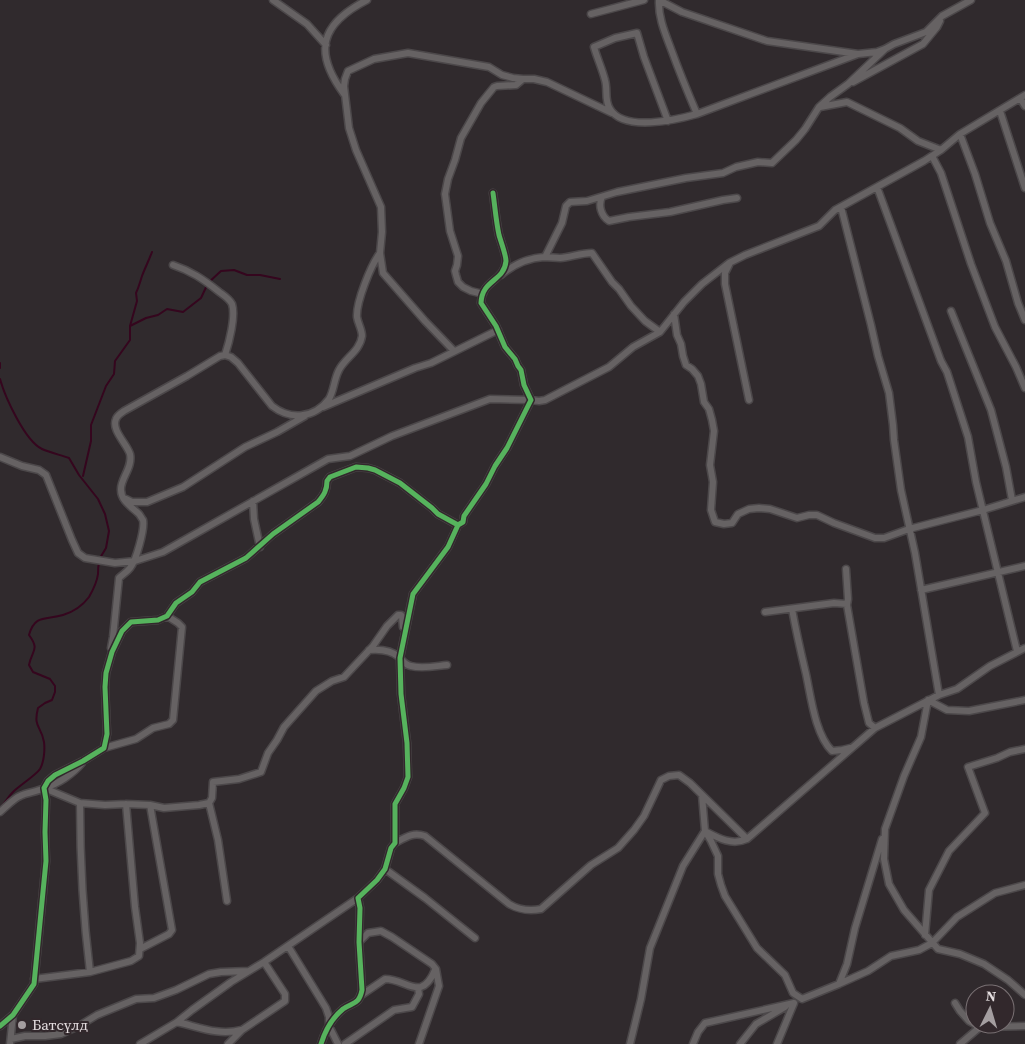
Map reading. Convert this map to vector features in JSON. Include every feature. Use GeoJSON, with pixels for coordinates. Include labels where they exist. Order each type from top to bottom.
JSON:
{"type":"FeatureCollection","features":[{"type":"Feature","properties":{"kind":"street"},"geometry":{"type":"LineString","coordinates":[[273,0],[307,24],[326,45]]}},
{"type":"Feature","properties":{"kind":"street"},"geometry":{"type":"LineString","coordinates":[[345,96],[334,81],[326,60],[328,32],[342,15],[367,0]]}},
{"type":"Feature","properties":{"kind":"street"},"geometry":{"type":"LineString","coordinates":[[591,14],[644,0]]}},
{"type":"Feature","properties":{"kind":"street"},"geometry":{"type":"LineString","coordinates":[[697,114],[660,21],[659,0],[682,12],[767,41],[858,54],[877,52],[926,32],[942,16],[971,0]]}},
{"type":"Feature","properties":{"kind":"street"},"geometry":{"type":"LineString","coordinates":[[848,84],[923,44],[937,28],[942,16]]}},
{"type":"Feature","properties":{"kind":"street"},"geometry":{"type":"LineString","coordinates":[[613,114],[607,103],[605,79],[594,47],[615,38],[637,32],[644,57],[668,121]]}},
{"type":"Feature","properties":{"kind":"street"},"geometry":{"type":"LineString","coordinates":[[545,257],[562,223],[566,206],[570,202],[587,201],[639,188],[722,173],[736,167],[758,162],[772,163],[796,140],[819,107],[848,84],[885,49]]}},
{"type":"Feature","properties":{"kind":"street"},"geometry":{"type":"LineString","coordinates":[[454,351],[383,273],[380,253],[382,232],[381,207],[352,140],[347,121],[344,86],[348,71],[374,59],[408,53],[489,67],[502,75],[513,78],[538,79],[618,118],[628,121],[668,121],[697,114],[858,54]]}},
{"type":"Feature","properties":{"kind":"street"},"geometry":{"type":"LineString","coordinates":[[483,294],[470,291],[458,282],[455,271],[458,256],[450,231],[445,194],[460,138],[481,102],[497,86],[516,85],[523,79]]}},
{"type":"Feature","properties":{"kind":"street"},"geometry":{"type":"LineString","coordinates":[[0,457],[22,466],[39,470],[46,475],[78,553],[85,558],[115,563],[134,561],[162,552],[328,459],[350,456],[392,436],[490,399],[531,400],[539,402],[577,384],[609,367],[633,347],[660,332],[702,284],[730,263],[745,255],[819,226],[835,210],[932,156],[960,134],[1022,97],[1025,106]]}},
{"type":"Feature","properties":{"kind":"street"},"geometry":{"type":"LineString","coordinates":[[819,107],[847,102],[900,128],[918,142],[941,150]]}},
{"type":"Feature","properties":{"kind":"street"},"geometry":{"type":"LineString","coordinates":[[1000,111],[1025,188]]}},
{"type":"Feature","properties":{"kind":"street"},"geometry":{"type":"LineString","coordinates":[[960,134],[990,223],[1006,261],[1025,320]]}},
{"type":"Feature","properties":{"kind":"street"},"geometry":{"type":"LineString","coordinates":[[932,156],[941,173],[971,264],[995,327],[1025,388]]}},
{"type":"Feature","properties":{"kind":"street"},"geometry":{"type":"LineString","coordinates":[[877,187],[941,361],[947,372],[968,437],[983,510],[1017,651]]}},
{"type":"Feature","properties":{"kind":"street"},"geometry":{"type":"LineString","coordinates":[[493,193],[498,232],[506,261],[501,275]]}},
{"type":"Feature","properties":{"kind":"street"},"geometry":{"type":"LineString","coordinates":[[602,197],[600,200],[602,213],[610,221],[670,212],[737,198]]}},
{"type":"Feature","properties":{"kind":"street"},"geometry":{"type":"LineString","coordinates":[[841,207],[889,393],[901,490],[915,553],[939,695]]}},
{"type":"Feature","properties":{"kind":"street"},"geometry":{"type":"LineString","coordinates":[[318,410],[330,398],[338,371],[347,358],[356,350],[362,336],[357,318],[359,304],[368,274],[380,253]]}},
{"type":"Feature","properties":{"kind":"street"},"geometry":{"type":"LineString","coordinates":[[531,400],[524,385],[521,370],[505,347],[498,330],[482,303],[483,294],[488,283],[506,270],[523,262],[545,257],[559,258],[592,253],[631,306],[645,321],[660,332]]}},
{"type":"Feature","properties":{"kind":"street"},"geometry":{"type":"LineString","coordinates":[[730,263],[725,273],[725,284],[748,400]]}},
{"type":"Feature","properties":{"kind":"street"},"geometry":{"type":"LineString","coordinates":[[173,265],[198,276],[229,300],[233,306],[230,339],[225,355]]}},
{"type":"Feature","properties":{"kind":"street"},"geometry":{"type":"LineString","coordinates":[[951,311],[990,410],[1006,467],[1012,500]]}},
{"type":"Feature","properties":{"kind":"street"},"geometry":{"type":"LineString","coordinates":[[674,314],[683,356],[686,364],[698,376],[704,402],[709,409],[714,430],[710,465],[713,482],[711,510],[715,522],[732,523],[738,514],[749,509],[770,509],[797,518],[817,515],[875,538],[884,538],[909,529],[1025,497]]}},
{"type":"Feature","properties":{"kind":"street"},"geometry":{"type":"LineString","coordinates":[[123,498],[132,502],[147,502],[178,490],[245,447],[277,432],[306,415],[415,368],[431,363],[498,330]]}},
{"type":"Feature","properties":{"kind":"street"},"geometry":{"type":"LineString","coordinates":[[111,654],[119,578],[130,568],[134,561],[141,538],[143,520],[140,515],[130,508],[123,498],[120,489],[129,468],[130,460],[129,452],[117,432],[116,418],[124,411],[220,356],[225,355],[231,356],[238,363],[272,406],[286,414],[306,415]]}},
{"type":"Feature","properties":{"kind":"street"},"geometry":{"type":"LineString","coordinates":[[395,843],[395,804],[408,777],[400,658],[413,594],[448,547],[458,525],[463,522],[464,516],[507,448],[531,400]]}},
{"type":"Feature","properties":{"kind":"street"},"geometry":{"type":"LineString","coordinates":[[104,748],[107,734],[106,673],[111,654],[122,631],[131,622],[158,620],[167,616],[176,603],[192,592],[200,582],[246,558],[273,534],[324,497],[327,480],[330,478],[356,467],[375,470],[392,478],[438,514],[458,525]]}},
{"type":"Feature","properties":{"kind":"street"},"geometry":{"type":"LineString","coordinates":[[253,501],[254,518],[260,547]]}},
{"type":"Feature","properties":{"kind":"street"},"geometry":{"type":"LineString","coordinates":[[921,590],[1025,566]]}},
{"type":"Feature","properties":{"kind":"street"},"geometry":{"type":"LineString","coordinates":[[846,569],[847,604],[864,703],[869,723],[875,728]]}},
{"type":"Feature","properties":{"kind":"street"},"geometry":{"type":"LineString","coordinates":[[764,612],[792,610],[834,603],[847,604]]}},
{"type":"Feature","properties":{"kind":"street"},"geometry":{"type":"LineString","coordinates":[[792,610],[813,708],[826,745],[832,751],[851,748]]}},
{"type":"Feature","properties":{"kind":"street"},"geometry":{"type":"LineString","coordinates":[[44,788],[80,803],[150,805],[164,808],[208,803],[212,798],[214,782],[239,779],[261,772],[268,753],[284,727],[316,691],[332,681],[344,677],[398,615],[402,616],[404,636]]}},
{"type":"Feature","properties":{"kind":"street"},"geometry":{"type":"LineString","coordinates":[[0,812],[19,796],[39,791],[44,788],[54,775],[84,761],[104,748],[136,739],[153,728],[170,724],[173,720],[182,627],[167,616]]}},
{"type":"Feature","properties":{"kind":"street"},"geometry":{"type":"LineString","coordinates":[[705,831],[732,842],[742,842],[875,728],[928,700],[957,689],[990,666],[1025,648]]}},
{"type":"Feature","properties":{"kind":"street"},"geometry":{"type":"LineString","coordinates":[[369,650],[389,651],[400,658],[403,663],[410,666],[447,664]]}},
{"type":"Feature","properties":{"kind":"street"},"geometry":{"type":"LineString","coordinates":[[928,700],[947,710],[970,711],[1025,700]]}},
{"type":"Feature","properties":{"kind":"street"},"geometry":{"type":"LineString","coordinates":[[839,984],[847,964],[855,928],[885,829],[904,776],[921,737],[928,700]]}},
{"type":"Feature","properties":{"kind":"street"},"geometry":{"type":"LineString","coordinates":[[925,935],[929,890],[949,851],[985,812],[968,766],[1025,749]]}},
{"type":"Feature","properties":{"kind":"street"},"geometry":{"type":"LineString","coordinates":[[140,1044],[177,1022],[231,982],[264,962],[358,898],[377,880],[385,869],[391,848],[409,834],[418,833],[426,836],[509,904],[523,910],[542,909],[591,865],[618,848],[644,816],[661,780],[668,776],[679,775],[690,783],[747,839]]}},
{"type":"Feature","properties":{"kind":"street"},"geometry":{"type":"LineString","coordinates":[[0,1026],[13,1015],[34,984],[46,862],[46,800],[44,788]]}},
{"type":"Feature","properties":{"kind":"street"},"geometry":{"type":"LineString","coordinates":[[702,795],[705,831],[718,856],[719,879],[725,896],[757,948],[785,975],[793,993],[802,999]]}},
{"type":"Feature","properties":{"kind":"street"},"geometry":{"type":"LineString","coordinates":[[80,803],[80,845],[90,972]]}},
{"type":"Feature","properties":{"kind":"street"},"geometry":{"type":"LineString","coordinates":[[208,803],[218,840],[227,901]]}},
{"type":"Feature","properties":{"kind":"street"},"geometry":{"type":"LineString","coordinates":[[34,978],[90,972],[131,961],[140,956],[126,804]]}},
{"type":"Feature","properties":{"kind":"street"},"geometry":{"type":"LineString","coordinates":[[140,949],[169,934],[172,930],[150,805]]}},
{"type":"Feature","properties":{"kind":"street"},"geometry":{"type":"LineString","coordinates":[[885,829],[884,859],[889,884],[904,910],[925,935],[938,949],[960,954],[984,964],[1008,980],[1025,995]]}},
{"type":"Feature","properties":{"kind":"street"},"geometry":{"type":"LineString","coordinates":[[630,1044],[641,999],[650,948],[683,866],[705,831]]}},
{"type":"Feature","properties":{"kind":"street"},"geometry":{"type":"LineString","coordinates":[[385,869],[475,938]]}},
{"type":"Feature","properties":{"kind":"street"},"geometry":{"type":"LineString","coordinates":[[740,1044],[756,1024],[802,999],[868,971],[891,956],[919,950],[932,943],[957,917],[965,912],[995,894],[1025,886]]}},
{"type":"Feature","properties":{"kind":"street"},"geometry":{"type":"LineString","coordinates":[[321,1044],[329,1026],[343,1009],[358,1001],[362,990],[359,942],[360,908],[358,898]]}},
{"type":"Feature","properties":{"kind":"street"},"geometry":{"type":"LineString","coordinates":[[359,942],[368,933],[381,932],[392,937],[432,964],[436,969],[438,986],[419,1044]]}},
{"type":"Feature","properties":{"kind":"street"},"geometry":{"type":"LineString","coordinates":[[288,946],[326,1008],[329,1026],[338,1044]]}},
{"type":"Feature","properties":{"kind":"street"},"geometry":{"type":"LineString","coordinates":[[228,1044],[242,1030],[285,1001],[285,994],[264,962]]}},
{"type":"Feature","properties":{"kind":"street"},"geometry":{"type":"LineString","coordinates":[[360,996],[385,979],[399,981],[418,988],[426,985],[436,969]]}},
{"type":"Feature","properties":{"kind":"street"},"geometry":{"type":"LineString","coordinates":[[13,1015],[11,1042],[25,1036],[61,1034],[80,1026],[97,1015],[136,999],[154,998],[209,974],[250,971]]}},
{"type":"Feature","properties":{"kind":"street"},"geometry":{"type":"LineString","coordinates":[[345,1044],[394,1010],[412,1007],[419,994],[418,988]]}},
{"type":"Feature","properties":{"kind":"street"},"geometry":{"type":"LineString","coordinates":[[955,1002],[965,1017]]}},
{"type":"Feature","properties":{"kind":"street"},"geometry":{"type":"LineString","coordinates":[[693,1044],[698,1032],[705,1023],[794,1003]]}},
{"type":"Feature","properties":{"kind":"street"},"geometry":{"type":"LineString","coordinates":[[777,1044],[794,1003]]}},
{"type":"Feature","properties":{"kind":"street"},"geometry":{"type":"LineString","coordinates":[[177,1022],[221,1033],[232,1033],[242,1030]]}},
{"type":"Feature","properties":{"kind":"street"},"geometry":{"type":"LineString","coordinates":[[960,1044],[972,1034]]}},
{"type":"Feature","properties":{"kind":"waterway"},"geometry":{"type":"LineString","coordinates":[[83,476],[91,441],[91,425],[106,386],[114,374],[115,361],[130,340],[130,326],[137,301],[136,293],[152,252]]}},
{"type":"Feature","properties":{"kind":"waterway"},"geometry":{"type":"LineString","coordinates":[[130,326],[146,318],[158,315],[167,309],[183,312],[201,298],[208,283],[221,271],[234,270],[247,275],[260,275],[280,279]]}},
{"type":"Feature","properties":{"kind":"waterway"},"geometry":{"type":"LineString","coordinates":[[0,363],[0,368]]}},
{"type":"Feature","properties":{"kind":"waterway"},"geometry":{"type":"LineString","coordinates":[[0,379],[11,407],[29,437],[42,449],[69,458],[79,475],[98,499],[105,514],[109,531],[106,548],[100,558]]}},
{"type":"Feature","properties":{"kind":"waterway"},"geometry":{"type":"LineString","coordinates":[[0,808],[13,792],[40,769],[43,759],[44,742],[36,719],[38,708],[52,700],[55,692],[55,686],[50,679],[33,672],[29,665],[35,647],[29,635],[31,628],[42,619],[67,614],[84,603],[96,583],[99,562]]}},
{"type":"Feature","properties":{"kind":"cycle path"},"geometry":{"type":"LineString","coordinates":[[321,1044],[335,1016],[357,1001],[361,995],[360,908],[358,898],[377,880],[385,869],[391,848],[395,843],[395,804],[408,777],[400,658],[413,594],[448,547],[458,525],[463,522],[464,516],[507,448],[531,400],[524,385],[521,370],[505,347],[496,326],[481,303],[485,289],[501,273],[506,261],[498,230],[493,193]]}},
{"type":"Feature","properties":{"kind":"cycle path"},"geometry":{"type":"LineString","coordinates":[[0,1026],[13,1015],[34,984],[46,861],[46,800],[44,788],[55,775],[104,748],[107,734],[106,673],[112,652],[122,631],[131,622],[158,620],[167,616],[176,603],[192,592],[200,582],[246,558],[273,534],[318,502],[325,492],[327,481],[330,477],[356,467],[375,470],[400,483],[438,514],[458,525]]}},
{"type":"Feature","properties":{"kind":"place","name":"Батсүлд"},"geometry":{"type":"Point","coordinates":[22,1025]}}]}
